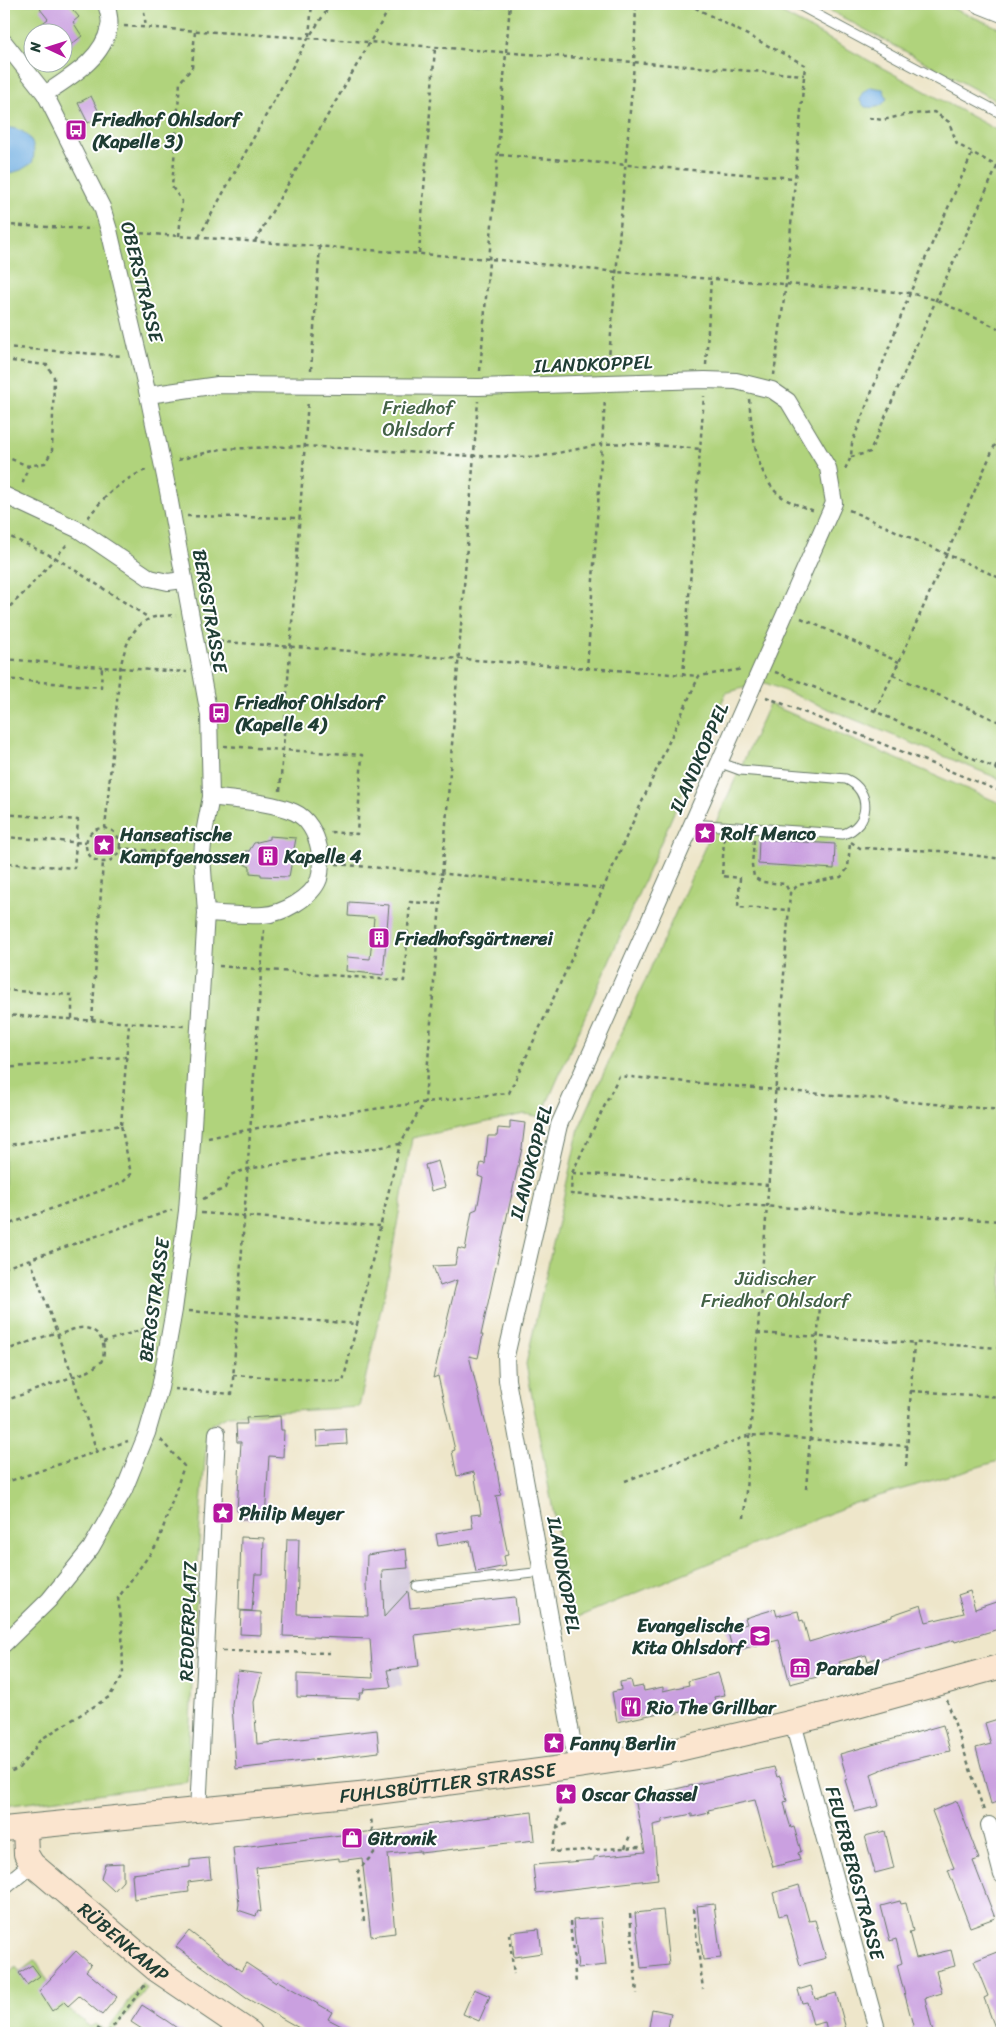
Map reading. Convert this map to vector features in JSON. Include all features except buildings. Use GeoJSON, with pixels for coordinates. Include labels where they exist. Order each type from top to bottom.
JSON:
{"type":"FeatureCollection","features":[{"type":"Feature","properties":{"kind":"main road","name":"FUHLSBÜTTLER STRASSE"},"geometry":{"type":"LineString","coordinates":[[14,1828],[368,1793],[657,1754],[794,1723],[942,1684],[1002,1666]]}},
{"type":"Feature","properties":{"kind":"main road"},"geometry":{"type":"LineString","coordinates":[[14,1828],[32,1864]]}},
{"type":"Feature","properties":{"kind":"main road","name":"RÜBENKAMP"},"geometry":{"type":"LineString","coordinates":[[32,1864],[157,1970],[250,2033]]}},
{"type":"Feature","properties":{"kind":"street"},"geometry":{"type":"LineString","coordinates":[[45,94],[80,71],[103,46],[110,26],[106,4]]}},
{"type":"Feature","properties":{"kind":"street"},"geometry":{"type":"LineString","coordinates":[[977,4],[1002,14]]}},
{"type":"Feature","properties":{"kind":"street","name":"OBERSTRASSE"},"geometry":{"type":"LineString","coordinates":[[4,42],[45,94],[102,207],[140,357],[168,491]]}},
{"type":"Feature","properties":{"kind":"street","name":"ILANDKOPPEL"},"geometry":{"type":"LineString","coordinates":[[148,395],[218,385],[479,387],[705,380],[748,384],[772,390],[788,401],[828,468],[831,503],[786,611],[559,1125],[506,1356],[507,1380],[577,1766]]}},
{"type":"Feature","properties":{"kind":"street","name":"BERGSTRASSE"},"geometry":{"type":"LineString","coordinates":[[4,1644],[49,1600],[90,1548],[153,1435],[174,1315],[187,1208],[192,1142],[206,913],[202,855],[211,797],[208,715],[168,491]]}},
{"type":"Feature","properties":{"kind":"street"},"geometry":{"type":"LineString","coordinates":[[11,497],[79,530],[150,578],[168,582],[183,580]]}},
{"type":"Feature","properties":{"kind":"street"},"geometry":{"type":"LineString","coordinates":[[206,913],[265,915],[283,910],[305,897],[318,880],[322,863],[317,840],[308,823],[295,813],[265,804],[211,797]]}},
{"type":"Feature","properties":{"kind":"street","name":"REDDERPLATZ"},"geometry":{"type":"LineString","coordinates":[[198,1811],[208,1651],[212,1509],[217,1433]]}},
{"type":"Feature","properties":{"kind":"street","name":"FEUERBERGSTRASSE"},"geometry":{"type":"LineString","coordinates":[[794,1723],[878,2033]]}},
{"type":"Feature","properties":{"kind":"street"},"geometry":{"type":"LineString","coordinates":[[989,1825],[1002,1875]]}},
{"type":"Feature","properties":{"kind":"street"},"geometry":{"type":"LineString","coordinates":[[4,1887],[32,1864]]}},
{"type":"Feature","properties":{"kind":"lane"},"geometry":{"type":"LineString","coordinates":[[797,4],[1002,114]]}},
{"type":"Feature","properties":{"kind":"lane"},"geometry":{"type":"LineString","coordinates":[[691,824],[843,834],[859,825],[865,812],[866,804],[861,791],[851,782],[841,778],[740,770],[718,762]]}},
{"type":"Feature","properties":{"kind":"lane"},"geometry":{"type":"LineString","coordinates":[[417,1586],[543,1572]]}},
{"type":"Feature","properties":{"kind":"path"},"geometry":{"type":"LineString","coordinates":[[143,4],[146,28]]}},
{"type":"Feature","properties":{"kind":"path"},"geometry":{"type":"LineString","coordinates":[[309,37],[312,4]]}},
{"type":"Feature","properties":{"kind":"path"},"geometry":{"type":"LineString","coordinates":[[199,238],[309,37],[331,4]]}},
{"type":"Feature","properties":{"kind":"path"},"geometry":{"type":"LineString","coordinates":[[255,241],[392,4]]}},
{"type":"Feature","properties":{"kind":"path"},"geometry":{"type":"LineString","coordinates":[[233,1375],[343,1382],[400,1144],[425,1101],[473,456],[510,4]]}},
{"type":"Feature","properties":{"kind":"path"},"geometry":{"type":"LineString","coordinates":[[587,670],[606,384],[634,64],[636,4]]}},
{"type":"Feature","properties":{"kind":"path"},"geometry":{"type":"LineString","coordinates":[[688,4],[805,66],[786,283],[772,390]]}},
{"type":"Feature","properties":{"kind":"path"},"geometry":{"type":"LineString","coordinates":[[110,26],[309,37],[634,64],[804,75]]}},
{"type":"Feature","properties":{"kind":"path"},"geometry":{"type":"LineString","coordinates":[[179,236],[182,201],[172,187],[175,139],[180,82],[192,68],[195,31]]}},
{"type":"Feature","properties":{"kind":"path"},"geometry":{"type":"LineString","coordinates":[[419,253],[435,47]]}},
{"type":"Feature","properties":{"kind":"path"},"geometry":{"type":"LineString","coordinates":[[869,118],[883,120],[904,115],[934,112],[949,122],[957,144],[1002,169]]}},
{"type":"Feature","properties":{"kind":"path"},"geometry":{"type":"LineString","coordinates":[[499,154],[625,166],[795,178]]}},
{"type":"Feature","properties":{"kind":"path"},"geometry":{"type":"LineString","coordinates":[[831,503],[852,457],[852,443],[910,293],[972,154]]}},
{"type":"Feature","properties":{"kind":"path"},"geometry":{"type":"LineString","coordinates":[[852,457],[870,452],[936,300],[997,167]]}},
{"type":"Feature","properties":{"kind":"path"},"geometry":{"type":"LineString","coordinates":[[4,225],[109,230],[199,238],[320,245],[617,272],[910,293],[936,300],[1002,330]]}},
{"type":"Feature","properties":{"kind":"path"},"geometry":{"type":"LineString","coordinates":[[279,808],[320,245]]}},
{"type":"Feature","properties":{"kind":"path"},"geometry":{"type":"LineString","coordinates":[[683,676],[701,449],[711,278]]}},
{"type":"Feature","properties":{"kind":"path"},"geometry":{"type":"LineString","coordinates":[[4,347],[140,357]]}},
{"type":"Feature","properties":{"kind":"path"},"geometry":{"type":"LineString","coordinates":[[4,360],[47,365],[54,377],[52,451],[45,463],[28,466],[4,456]]}},
{"type":"Feature","properties":{"kind":"path"},"geometry":{"type":"LineString","coordinates":[[748,384],[758,460],[771,488],[793,504],[831,503],[1002,579]]}},
{"type":"Feature","properties":{"kind":"path"},"geometry":{"type":"LineString","coordinates":[[875,711],[899,662],[1002,429]]}},
{"type":"Feature","properties":{"kind":"path"},"geometry":{"type":"LineString","coordinates":[[4,612],[56,558],[103,498],[135,474],[162,464],[221,449],[306,446],[473,456],[538,457],[603,444],[631,442],[701,449]]}},
{"type":"Feature","properties":{"kind":"path"},"geometry":{"type":"LineString","coordinates":[[11,497],[28,466]]}},
{"type":"Feature","properties":{"kind":"path"},"geometry":{"type":"LineString","coordinates":[[173,516],[217,515],[300,518]]}},
{"type":"Feature","properties":{"kind":"path"},"geometry":{"type":"LineString","coordinates":[[4,534],[56,558],[149,618]]}},
{"type":"Feature","properties":{"kind":"path"},"geometry":{"type":"LineString","coordinates":[[786,611],[899,662]]}},
{"type":"Feature","properties":{"kind":"path"},"geometry":{"type":"LineString","coordinates":[[105,829],[120,668],[125,646],[134,630],[149,618],[190,613]]}},
{"type":"Feature","properties":{"kind":"path"},"geometry":{"type":"LineString","coordinates":[[195,640],[291,645],[459,660],[683,676],[699,676],[761,667],[875,711],[1002,772]]}},
{"type":"Feature","properties":{"kind":"path"},"geometry":{"type":"LineString","coordinates":[[4,659],[201,673]]}},
{"type":"Feature","properties":{"kind":"path"},"geometry":{"type":"LineString","coordinates":[[4,679],[101,687],[102,667]]}},
{"type":"Feature","properties":{"kind":"path"},"geometry":{"type":"LineString","coordinates":[[893,675],[1002,723]]}},
{"type":"Feature","properties":{"kind":"path"},"geometry":{"type":"LineString","coordinates":[[192,1142],[251,1129],[425,1101],[509,1093],[555,998],[602,888],[699,676]]}},
{"type":"Feature","properties":{"kind":"path"},"geometry":{"type":"LineString","coordinates":[[751,691],[1002,792]]}},
{"type":"Feature","properties":{"kind":"path"},"geometry":{"type":"LineString","coordinates":[[210,745],[362,756],[358,834],[312,831]]}},
{"type":"Feature","properties":{"kind":"path"},"geometry":{"type":"LineString","coordinates":[[995,769],[1002,753]]}},
{"type":"Feature","properties":{"kind":"path"},"geometry":{"type":"LineString","coordinates":[[4,814],[78,820],[74,868],[4,863]]}},
{"type":"Feature","properties":{"kind":"path"},"geometry":{"type":"LineString","coordinates":[[725,827],[722,876],[740,878],[738,907],[789,910]]}},
{"type":"Feature","properties":{"kind":"path"},"geometry":{"type":"LineString","coordinates":[[105,829],[114,834],[119,848],[115,856],[103,862],[92,858],[86,849],[86,843],[91,834],[105,829]]}},
{"type":"Feature","properties":{"kind":"path"},"geometry":{"type":"LineString","coordinates":[[744,1518],[790,894],[785,884],[762,882],[754,877],[752,865],[755,829]]}},
{"type":"Feature","properties":{"kind":"path"},"geometry":{"type":"LineString","coordinates":[[843,834],[850,842],[860,848],[940,851],[1002,859]]}},
{"type":"Feature","properties":{"kind":"path"},"geometry":{"type":"LineString","coordinates":[[4,837],[86,843]]}},
{"type":"Feature","properties":{"kind":"path"},"geometry":{"type":"LineString","coordinates":[[790,894],[798,885],[841,877],[848,868],[850,842]]}},
{"type":"Feature","properties":{"kind":"path"},"geometry":{"type":"LineString","coordinates":[[119,848],[202,855]]}},
{"type":"Feature","properties":{"kind":"path"},"geometry":{"type":"LineString","coordinates":[[92,1021],[103,862]]}},
{"type":"Feature","properties":{"kind":"path"},"geometry":{"type":"LineString","coordinates":[[322,863],[602,888]]}},
{"type":"Feature","properties":{"kind":"path"},"geometry":{"type":"LineString","coordinates":[[202,964],[404,981],[410,902],[440,904]]}},
{"type":"Feature","properties":{"kind":"path"},"geometry":{"type":"LineString","coordinates":[[160,1388],[232,1394],[265,915]]}},
{"type":"Feature","properties":{"kind":"path"},"geometry":{"type":"LineString","coordinates":[[4,990],[72,995],[72,1019]]}},
{"type":"Feature","properties":{"kind":"path"},"geometry":{"type":"LineString","coordinates":[[4,1015],[200,1027]]}},
{"type":"Feature","properties":{"kind":"path"},"geometry":{"type":"LineString","coordinates":[[4,1226],[122,1183],[132,1174],[121,1125],[129,1023]]}},
{"type":"Feature","properties":{"kind":"path"},"geometry":{"type":"LineString","coordinates":[[4,1068],[126,1057]]}},
{"type":"Feature","properties":{"kind":"path"},"geometry":{"type":"LineString","coordinates":[[1002,1110],[619,1076],[572,1173],[571,1194],[1002,1220]]}},
{"type":"Feature","properties":{"kind":"path"},"geometry":{"type":"LineString","coordinates":[[4,1146],[121,1125]]}},
{"type":"Feature","properties":{"kind":"path"},"geometry":{"type":"LineString","coordinates":[[4,1268],[187,1208],[225,1188],[230,1175],[247,1169],[400,1144]]}},
{"type":"Feature","properties":{"kind":"path"},"geometry":{"type":"LineString","coordinates":[[572,1173],[768,1185]]}},
{"type":"Feature","properties":{"kind":"path"},"geometry":{"type":"LineString","coordinates":[[187,1208],[244,1216],[380,1226]]}},
{"type":"Feature","properties":{"kind":"path"},"geometry":{"type":"LineString","coordinates":[[30,1259],[73,1377],[97,1452]]}},
{"type":"Feature","properties":{"kind":"path"},"geometry":{"type":"LineString","coordinates":[[806,1489],[820,1306]]}},
{"type":"Feature","properties":{"kind":"path"},"geometry":{"type":"LineString","coordinates":[[103,1342],[174,1315],[237,1314],[357,1324]]}},
{"type":"Feature","properties":{"kind":"path"},"geometry":{"type":"LineString","coordinates":[[4,1351],[75,1329],[87,1328],[98,1334],[103,1342],[103,1358],[98,1366],[73,1377],[4,1401]]}},
{"type":"Feature","properties":{"kind":"path"},"geometry":{"type":"LineString","coordinates":[[757,1333],[1002,1348]]}},
{"type":"Feature","properties":{"kind":"path"},"geometry":{"type":"LineString","coordinates":[[906,1466],[914,1342]]}},
{"type":"Feature","properties":{"kind":"path"},"geometry":{"type":"LineString","coordinates":[[911,1391],[1002,1397]]}},
{"type":"Feature","properties":{"kind":"path"},"geometry":{"type":"LineString","coordinates":[[4,1483],[153,1435],[184,1466],[158,1543],[118,1598],[122,1627],[123,1676],[109,1697],[43,1738],[19,1768],[4,1774]]}},
{"type":"Feature","properties":{"kind":"path"},"geometry":{"type":"LineString","coordinates":[[625,1480],[750,1435],[908,1446]]}},
{"type":"Feature","properties":{"kind":"path"},"geometry":{"type":"LineString","coordinates":[[208,1651],[330,1653]]}},
{"type":"Feature","properties":{"kind":"path"},"geometry":{"type":"LineString","coordinates":[[942,1684],[989,1825]]}},
{"type":"Feature","properties":{"kind":"path"},"geometry":{"type":"LineString","coordinates":[[564,1793],[552,1852],[640,1847]]}},
{"type":"Feature","properties":{"kind":"path"},"geometry":{"type":"LineString","coordinates":[[364,1922],[358,1871],[374,1853],[371,1816]]}},
{"type":"Feature","properties":{"kind":"path"},"geometry":{"type":"LineString","coordinates":[[556,1829],[568,1823]]}},
{"type":"Feature","properties":{"kind":"path"},"geometry":{"type":"LineString","coordinates":[[625,1848],[630,1835]]}},
{"type":"Feature","properties":{"kind":"path"},"geometry":{"type":"LineString","coordinates":[[693,1910],[703,1989]]}},
{"type":"Feature","properties":{"kind":"path"},"geometry":{"type":"LineString","coordinates":[[630,1914],[637,1994]]}},
{"type":"Feature","properties":{"kind":"path"},"geometry":{"type":"LineString","coordinates":[[570,1922],[576,1984]]}},
{"type":"Feature","properties":{"kind":"path"},"geometry":{"type":"LineString","coordinates":[[509,1934],[514,1974]]}},
{"type":"Feature","properties":{"kind":"path"},"geometry":{"type":"LineString","coordinates":[[91,2033],[97,2028],[106,2033],[157,1970]]}},
{"type":"Feature","properties":{"kind":"path"},"geometry":{"type":"LineString","coordinates":[[4,2024],[9,2033]]}},
{"type":"Feature","properties":{"kind":"shaded area"},"geometry":{"type":"Polygon","coordinates":[[[408,1568],[409,1595],[404,1596],[399,1611],[406,1668],[400,1669],[402,1686],[388,1688],[382,1576],[388,1570],[408,1568]]]}},
{"type":"Feature","properties":{"kind":"green space","name":"Friedhof Ohlsdorf"},"geometry":{"type":"Polygon","coordinates":[[[4,4],[765,4],[1002,133],[1002,780],[763,682],[726,693],[541,1117],[525,1114],[412,1138],[387,1282],[359,1407],[228,1415],[208,1426],[201,1504],[187,1782],[4,1806],[4,4]]]}},
{"type":"Feature","properties":{"kind":"green space"},"geometry":{"type":"Polygon","coordinates":[[[818,4],[942,4],[1002,29],[1002,104],[818,4]]]}},
{"type":"Feature","properties":{"kind":"green space","name":"Jüdischer Friedhof Ohlsdorf"},"geometry":{"type":"Polygon","coordinates":[[[769,704],[1002,804],[1002,1460],[855,1503],[573,1619],[526,1364],[579,1128],[769,704]]]}},
{"type":"Feature","properties":{"kind":"green space"},"geometry":{"type":"Polygon","coordinates":[[[35,1960],[59,1999],[67,2008],[90,2027],[95,2024],[106,2031],[142,1984],[147,1988],[112,2033],[4,2033],[4,1979],[16,1967],[20,1972],[35,1960]]]}},
{"type":"Feature","properties":{"kind":"water"},"geometry":{"type":"Polygon","coordinates":[[[871,87],[883,89],[887,98],[878,107],[865,107],[860,101],[862,94],[871,87]]]}},
{"type":"Feature","properties":{"kind":"water"},"geometry":{"type":"Polygon","coordinates":[[[4,128],[19,130],[29,137],[34,149],[34,156],[32,163],[21,170],[4,175],[4,128]]]}},
{"type":"Feature","properties":{"kind":"place","name":"Friedhof Ohlsdorf (Kapelle 3)"},"geometry":{"type":"Point","coordinates":[76,130]}},
{"type":"Feature","properties":{"kind":"place","name":"Friedhof Ohlsdorf (Kapelle 4)"},"geometry":{"type":"Point","coordinates":[219,713]}},
{"type":"Feature","properties":{"kind":"place","name":"Rolf Menco"},"geometry":{"type":"Point","coordinates":[705,833]}},
{"type":"Feature","properties":{"kind":"place","name":"Hanseatische Kampfgenossen"},"geometry":{"type":"Point","coordinates":[104,845]}},
{"type":"Feature","properties":{"kind":"place","name":"Kapelle 4"},"geometry":{"type":"Point","coordinates":[268,856]}},
{"type":"Feature","properties":{"kind":"place","name":"Friedhofsgärtnerei"},"geometry":{"type":"Point","coordinates":[379,938]}},
{"type":"Feature","properties":{"kind":"place","name":"Philip Meyer"},"geometry":{"type":"Point","coordinates":[223,1513]}},
{"type":"Feature","properties":{"kind":"place","name":"Evangelische Kita Ohlsdorf"},"geometry":{"type":"Point","coordinates":[760,1636]}},
{"type":"Feature","properties":{"kind":"place","name":"Parabel"},"geometry":{"type":"Point","coordinates":[800,1668]}},
{"type":"Feature","properties":{"kind":"place","name":"Rio The Grillbar"},"geometry":{"type":"Point","coordinates":[631,1707]}},
{"type":"Feature","properties":{"kind":"place","name":"Fanny Berlin"},"geometry":{"type":"Point","coordinates":[554,1743]}},
{"type":"Feature","properties":{"kind":"place","name":"Oscar Chassel"},"geometry":{"type":"Point","coordinates":[566,1794]}},
{"type":"Feature","properties":{"kind":"place","name":"Gitronik"},"geometry":{"type":"Point","coordinates":[352,1838]}}]}
